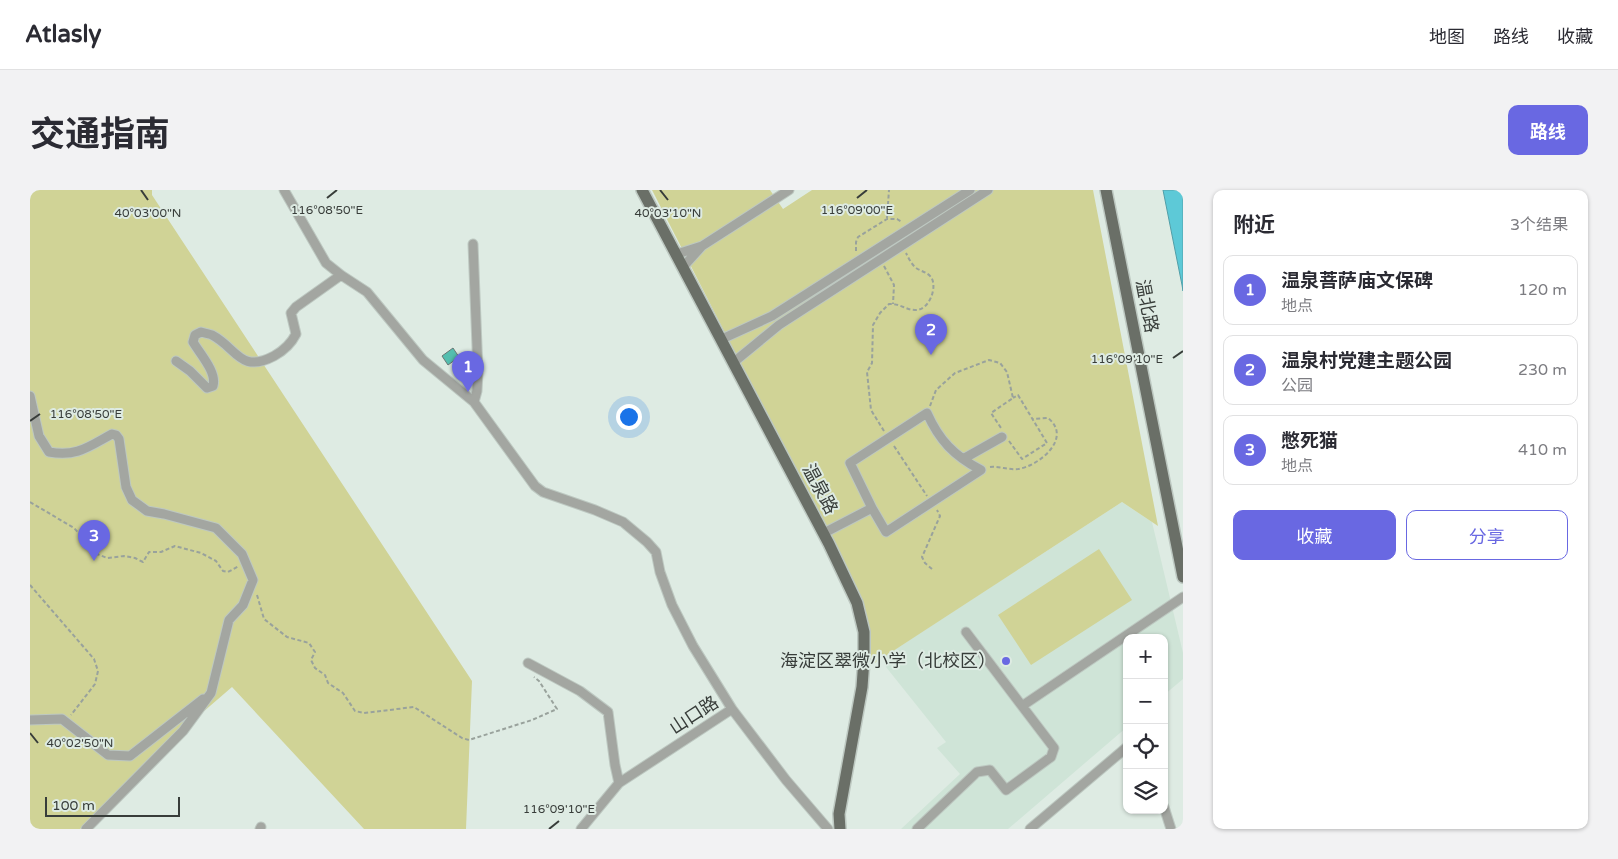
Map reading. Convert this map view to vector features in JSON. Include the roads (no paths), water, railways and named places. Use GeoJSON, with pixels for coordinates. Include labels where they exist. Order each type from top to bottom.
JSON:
{"type":"FeatureCollection","features":[{"type":"Feature","properties":{"kind":"main road","name":"温泉路"},"geometry":{"type":"LineString","coordinates":[[642,190],[824,534],[857,603],[864,632],[862,687],[839,814],[840,829]]}},
{"type":"Feature","properties":{"kind":"main road","name":"温北路"},"geometry":{"type":"LineString","coordinates":[[1106,190],[1183,577]]}},
{"type":"Feature","properties":{"kind":"street"},"geometry":{"type":"LineString","coordinates":[[284,190],[326,263],[367,292],[423,360],[474,402],[535,486],[544,492],[624,522],[656,552],[660,572],[688,638],[732,709]]}},
{"type":"Feature","properties":{"kind":"street"},"geometry":{"type":"LineString","coordinates":[[683,267],[702,246],[788,190]]}},
{"type":"Feature","properties":{"kind":"street"},"geometry":{"type":"LineString","coordinates":[[722,340],[772,316],[970,190]]}},
{"type":"Feature","properties":{"kind":"street"},"geometry":{"type":"LineString","coordinates":[[734,362],[779,325],[988,190]]}},
{"type":"Feature","properties":{"kind":"street"},"geometry":{"type":"LineString","coordinates":[[910,228],[916,236]]}},
{"type":"Feature","properties":{"kind":"street"},"geometry":{"type":"LineString","coordinates":[[473,244],[478,372],[477,391],[474,402]]}},
{"type":"Feature","properties":{"kind":"street"},"geometry":{"type":"LineString","coordinates":[[677,254],[702,246]]}},
{"type":"Feature","properties":{"kind":"street"},"geometry":{"type":"LineString","coordinates":[[856,262],[862,271]]}},
{"type":"Feature","properties":{"kind":"street"},"geometry":{"type":"LineString","coordinates":[[176,361],[190,371],[207,388],[213,386],[214,382],[210,370],[193,342],[196,335],[201,332],[213,336],[234,354],[250,362],[265,360],[279,353],[292,342],[296,334],[291,313],[296,307],[341,275]]}},
{"type":"Feature","properties":{"kind":"street"},"geometry":{"type":"LineString","coordinates":[[30,396],[39,436],[49,452],[67,454],[77,452],[112,434],[116,435],[126,488],[132,500],[147,511],[216,528],[242,554],[252,580],[243,605],[229,620],[211,693],[183,731],[86,829]]}},
{"type":"Feature","properties":{"kind":"street"},"geometry":{"type":"LineString","coordinates":[[927,413],[939,437],[963,459],[981,470],[886,532],[850,463],[927,413]]}},
{"type":"Feature","properties":{"kind":"street"},"geometry":{"type":"LineString","coordinates":[[963,459],[1003,434]]}},
{"type":"Feature","properties":{"kind":"street"},"geometry":{"type":"LineString","coordinates":[[824,534],[872,508]]}},
{"type":"Feature","properties":{"kind":"street"},"geometry":{"type":"LineString","coordinates":[[1022,706],[1183,598]]}},
{"type":"Feature","properties":{"kind":"street"},"geometry":{"type":"LineString","coordinates":[[917,829],[977,772],[990,770],[1006,790],[1051,757],[1054,748],[966,632]]}},
{"type":"Feature","properties":{"kind":"street"},"geometry":{"type":"LineString","coordinates":[[528,663],[580,691],[608,712],[619,783]]}},
{"type":"Feature","properties":{"kind":"street"},"geometry":{"type":"LineString","coordinates":[[30,720],[62,720],[108,755],[130,756],[211,693]]}},
{"type":"Feature","properties":{"kind":"street","name":"山口路"},"geometry":{"type":"LineString","coordinates":[[581,829],[619,783],[732,709],[786,780],[828,829]]}},
{"type":"Feature","properties":{"kind":"street"},"geometry":{"type":"LineString","coordinates":[[1030,829],[1123,750]]}},
{"type":"Feature","properties":{"kind":"street"},"geometry":{"type":"LineString","coordinates":[[1166,814],[1170,829]]}},
{"type":"Feature","properties":{"kind":"water"},"geometry":{"type":"Polygon","coordinates":[[[1163,190],[1183,190],[1183,291],[1182,285],[1163,190]]]}},
{"type":"Feature","properties":{"kind":"place","name":"温泉村党建主题公园"},"geometry":{"type":"Point","coordinates":[931,355]}},
{"type":"Feature","properties":{"kind":"place","name":"温泉菩萨庙文保碑"},"geometry":{"type":"Point","coordinates":[468,392]}},
{"type":"Feature","properties":{"kind":"place","name":"憋死猫"},"geometry":{"type":"Point","coordinates":[94,561]}},
{"type":"Feature","properties":{"kind":"place","name":"海淀区翠微小学（北校区）"},"geometry":{"type":"Point","coordinates":[1006,661]}}]}
